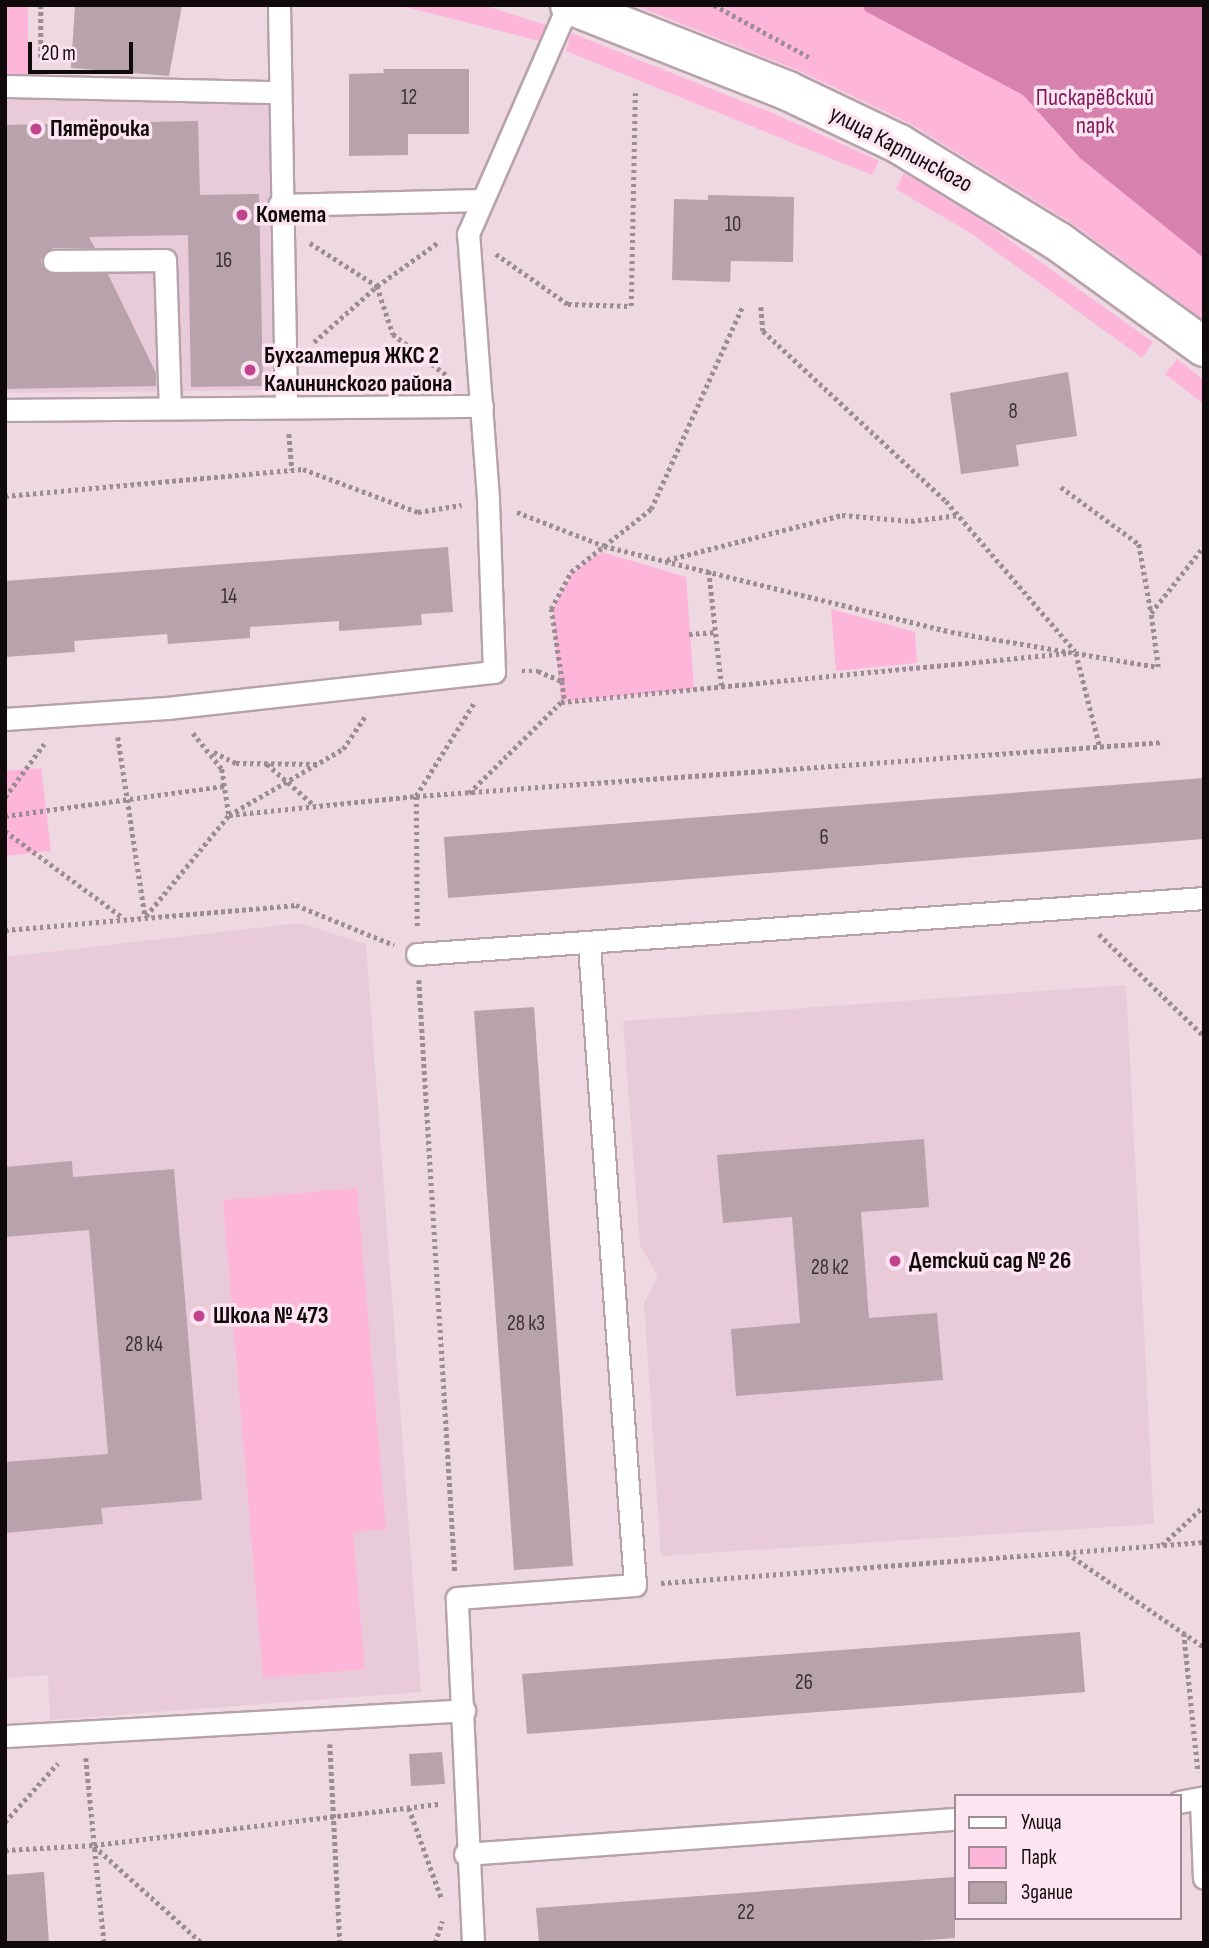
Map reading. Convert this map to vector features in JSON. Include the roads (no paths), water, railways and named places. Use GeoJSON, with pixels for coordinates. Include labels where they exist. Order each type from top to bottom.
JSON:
{"type":"FeatureCollection","features":[{"type":"Feature","properties":{"kind":"street","name":"улица Карпинского"},"geometry":{"type":"LineString","coordinates":[[569,5],[788,91],[899,144],[1059,242],[1204,347]]}},
{"type":"Feature","properties":{"kind":"lane"},"geometry":{"type":"LineString","coordinates":[[279,5],[279,215],[286,405]]}},
{"type":"Feature","properties":{"kind":"lane"},"geometry":{"type":"LineString","coordinates":[[5,719],[167,708],[494,672],[475,216],[569,5]]}},
{"type":"Feature","properties":{"kind":"lane"},"geometry":{"type":"LineString","coordinates":[[5,86],[279,92]]}},
{"type":"Feature","properties":{"kind":"lane"},"geometry":{"type":"LineString","coordinates":[[279,215],[475,216]]}},
{"type":"Feature","properties":{"kind":"lane"},"geometry":{"type":"LineString","coordinates":[[54,261],[165,260],[170,407]]}},
{"type":"Feature","properties":{"kind":"lane"},"geometry":{"type":"LineString","coordinates":[[5,410],[481,404]]}},
{"type":"Feature","properties":{"kind":"lane"},"geometry":{"type":"LineString","coordinates":[[417,954],[589,944],[1204,898]]}},
{"type":"Feature","properties":{"kind":"lane"},"geometry":{"type":"LineString","coordinates":[[473,1943],[465,1854],[464,1710],[457,1598],[635,1584],[589,944]]}},
{"type":"Feature","properties":{"kind":"lane"},"geometry":{"type":"LineString","coordinates":[[5,1736],[464,1710]]}},
{"type":"Feature","properties":{"kind":"lane"},"geometry":{"type":"LineString","coordinates":[[1181,1802],[1202,1799],[1204,1878]]}},
{"type":"Feature","properties":{"kind":"lane"},"geometry":{"type":"LineString","coordinates":[[465,1854],[954,1819]]}},
{"type":"Feature","properties":{"kind":"place","name":"Пятёрочка"},"geometry":{"type":"Point","coordinates":[36,129]}},
{"type":"Feature","properties":{"kind":"place","name":"Комета"},"geometry":{"type":"Point","coordinates":[242,215]}},
{"type":"Feature","properties":{"kind":"place","name":"Бухгалтерия ЖКС 2 Калининского района"},"geometry":{"type":"Point","coordinates":[250,370]}},
{"type":"Feature","properties":{"kind":"place","name":"Детский сад № 26"},"geometry":{"type":"Point","coordinates":[895,1261]}},
{"type":"Feature","properties":{"kind":"place","name":"Школа № 473"},"geometry":{"type":"Point","coordinates":[199,1316]}},
{"type":"Feature","properties":{"kind":"park label","name":"Пискарёвский парк"},"geometry":{"type":"Point","coordinates":[1095,112]}}]}
